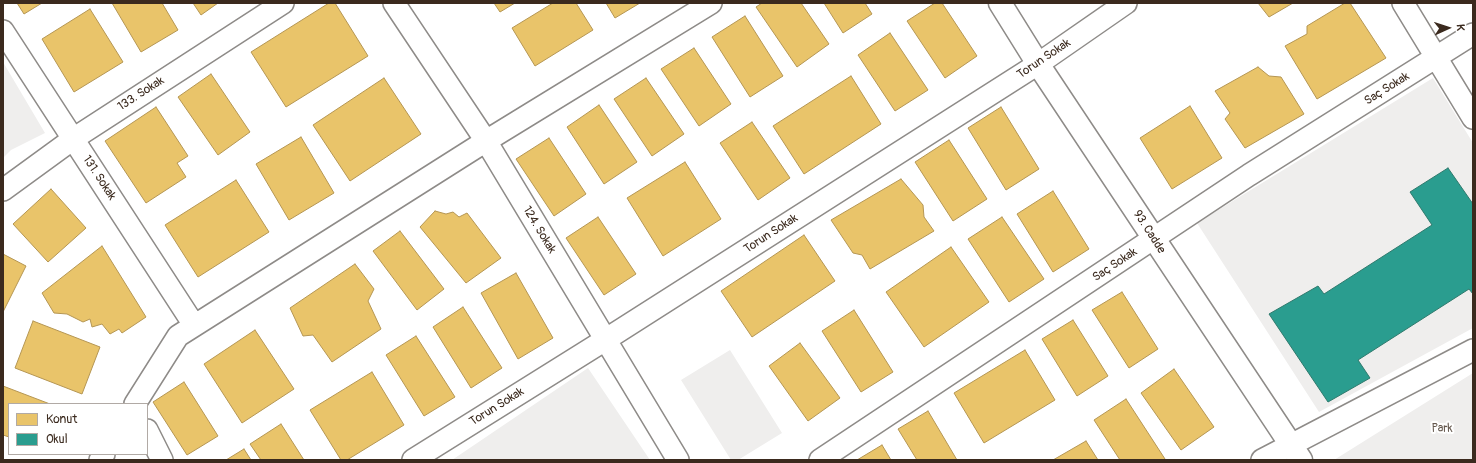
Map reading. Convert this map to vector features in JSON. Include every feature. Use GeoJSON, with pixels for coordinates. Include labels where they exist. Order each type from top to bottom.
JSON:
{"type":"FeatureCollection","features":[{"type":"Feature","properties":{"kind":"main road","name":"93. Cadde"},"geometry":{"type":"LineString","coordinates":[[1000,3],[1038,64],[1296,453]]}},
{"type":"Feature","properties":{"kind":"street","name":"133. Sokak"},"geometry":{"type":"LineString","coordinates":[[3,190],[73,139],[283,3]]}},
{"type":"Feature","properties":{"kind":"street","name":"124. Sokak"},"geometry":{"type":"LineString","coordinates":[[394,3],[486,140],[678,460]]}},
{"type":"Feature","properties":{"kind":"street","name":"Torun Sokak"},"geometry":{"type":"LineString","coordinates":[[416,459],[1038,64],[1126,3]]}},
{"type":"Feature","properties":{"kind":"street"},"geometry":{"type":"LineString","coordinates":[[1403,3],[1473,118]]}},
{"type":"Feature","properties":{"kind":"street"},"geometry":{"type":"LineString","coordinates":[[136,403],[178,336],[486,140],[703,5]]}},
{"type":"Feature","properties":{"kind":"street","name":"131. Sokak"},"geometry":{"type":"LineString","coordinates":[[3,31],[194,325]]}},
{"type":"Feature","properties":{"kind":"street","name":"Saç Sokak"},"geometry":{"type":"LineString","coordinates":[[820,460],[1249,175],[1473,34]]}},
{"type":"Feature","properties":{"kind":"street"},"geometry":{"type":"LineString","coordinates":[[1262,460],[1296,453],[1473,350]]}},
{"type":"Feature","properties":{"kind":"street"},"geometry":{"type":"LineString","coordinates":[[148,432],[162,460]]}},
{"type":"Feature","properties":{"kind":"shaded area"},"geometry":{"type":"Polygon","coordinates":[[[3,62],[45,133],[11,150],[3,158],[3,62]]]}},
{"type":"Feature","properties":{"kind":"shaded area"},"geometry":{"type":"Polygon","coordinates":[[[1433,78],[1473,143],[1473,328],[1319,412],[1197,223],[1433,78]]]}},
{"type":"Feature","properties":{"kind":"shaded area"},"geometry":{"type":"Polygon","coordinates":[[[730,350],[782,433],[738,460],[731,460],[681,380],[730,350]]]}},
{"type":"Feature","properties":{"kind":"shaded area"},"geometry":{"type":"Polygon","coordinates":[[[588,368],[650,460],[452,460],[588,368]]]}},
{"type":"Feature","properties":{"kind":"shaded area","name":"Park"},"geometry":{"type":"Polygon","coordinates":[[[1473,373],[1473,460],[1334,460],[1473,373]]]}},
{"type":"Feature","properties":{"kind":"building: Konut"},"geometry":{"type":"Polygon","coordinates":[[[17,3],[42,3],[24,14],[17,3]]]}},
{"type":"Feature","properties":{"kind":"building: Konut"},"geometry":{"type":"Polygon","coordinates":[[[112,3],[162,3],[178,30],[141,52],[112,3]]]}},
{"type":"Feature","properties":{"kind":"building: Konut"},"geometry":{"type":"Polygon","coordinates":[[[193,3],[218,3],[201,15],[193,3]]]}},
{"type":"Feature","properties":{"kind":"building: Konut"},"geometry":{"type":"Polygon","coordinates":[[[329,3],[335,3],[368,56],[286,107],[251,52],[329,3]]]}},
{"type":"Feature","properties":{"kind":"building: Konut"},"geometry":{"type":"Polygon","coordinates":[[[494,3],[515,3],[500,12],[494,3]]]}},
{"type":"Feature","properties":{"kind":"building: Konut"},"geometry":{"type":"Polygon","coordinates":[[[553,3],[576,3],[593,30],[535,66],[512,28],[553,3]]]}},
{"type":"Feature","properties":{"kind":"building: Konut"},"geometry":{"type":"Polygon","coordinates":[[[606,3],[640,3],[615,18],[606,3]]]}},
{"type":"Feature","properties":{"kind":"building: Konut"},"geometry":{"type":"Polygon","coordinates":[[[762,3],[801,3],[829,44],[797,67],[756,7],[762,3]]]}},
{"type":"Feature","properties":{"kind":"building: Konut"},"geometry":{"type":"Polygon","coordinates":[[[824,3],[865,3],[872,14],[843,33],[824,3]]]}},
{"type":"Feature","properties":{"kind":"building: Konut"},"geometry":{"type":"Polygon","coordinates":[[[935,3],[942,3],[977,56],[945,78],[907,21],[935,3]]]}},
{"type":"Feature","properties":{"kind":"building: Konut"},"geometry":{"type":"Polygon","coordinates":[[[1258,3],[1293,3],[1269,17],[1258,3]]]}},
{"type":"Feature","properties":{"kind":"building: Konut"},"geometry":{"type":"Polygon","coordinates":[[[1345,3],[1350,3],[1386,58],[1317,99],[1285,46],[1307,34],[1307,26],[1345,3]]]}},
{"type":"Feature","properties":{"kind":"building: Konut"},"geometry":{"type":"Polygon","coordinates":[[[90,9],[123,62],[74,92],[42,39],[90,9]]]}},
{"type":"Feature","properties":{"kind":"building: Konut"},"geometry":{"type":"Polygon","coordinates":[[[745,16],[783,76],[750,97],[712,37],[745,16]]]}},
{"type":"Feature","properties":{"kind":"building: Konut"},"geometry":{"type":"Polygon","coordinates":[[[890,33],[928,90],[895,111],[858,55],[890,33]]]}},
{"type":"Feature","properties":{"kind":"building: Konut"},"geometry":{"type":"Polygon","coordinates":[[[694,48],[731,104],[699,126],[661,69],[694,48]]]}},
{"type":"Feature","properties":{"kind":"building: Konut"},"geometry":{"type":"Polygon","coordinates":[[[1258,67],[1269,76],[1281,77],[1304,114],[1245,148],[1225,119],[1230,113],[1215,91],[1258,67]]]}},
{"type":"Feature","properties":{"kind":"building: Konut"},"geometry":{"type":"Polygon","coordinates":[[[211,74],[250,132],[218,155],[178,97],[211,74]]]}},
{"type":"Feature","properties":{"kind":"building: Konut"},"geometry":{"type":"Polygon","coordinates":[[[851,76],[881,124],[804,174],[773,126],[851,76]]]}},
{"type":"Feature","properties":{"kind":"building: Konut"},"geometry":{"type":"Polygon","coordinates":[[[384,78],[421,134],[350,181],[313,125],[384,78]]]}},
{"type":"Feature","properties":{"kind":"building: Konut"},"geometry":{"type":"Polygon","coordinates":[[[646,78],[684,134],[652,156],[614,99],[646,78]]]}},
{"type":"Feature","properties":{"kind":"building: Konut"},"geometry":{"type":"Polygon","coordinates":[[[599,105],[637,162],[604,184],[567,127],[599,105]]]}},
{"type":"Feature","properties":{"kind":"building: Konut"},"geometry":{"type":"Polygon","coordinates":[[[1190,106],[1222,158],[1172,189],[1140,138],[1190,106]]]}},
{"type":"Feature","properties":{"kind":"building: Konut"},"geometry":{"type":"Polygon","coordinates":[[[156,107],[188,156],[177,163],[186,177],[146,203],[105,141],[156,107]]]}},
{"type":"Feature","properties":{"kind":"building: Konut"},"geometry":{"type":"Polygon","coordinates":[[[1001,107],[1039,169],[1006,190],[968,128],[1001,107]]]}},
{"type":"Feature","properties":{"kind":"building: Konut"},"geometry":{"type":"Polygon","coordinates":[[[752,122],[790,178],[758,200],[720,143],[752,122]]]}},
{"type":"Feature","properties":{"kind":"building: Konut"},"geometry":{"type":"Polygon","coordinates":[[[301,137],[334,193],[289,220],[256,164],[301,137]]]}},
{"type":"Feature","properties":{"kind":"building: Konut"},"geometry":{"type":"Polygon","coordinates":[[[549,138],[586,194],[554,216],[516,159],[549,138]]]}},
{"type":"Feature","properties":{"kind":"building: Konut"},"geometry":{"type":"Polygon","coordinates":[[[949,140],[987,199],[953,221],[915,162],[949,140]]]}},
{"type":"Feature","properties":{"kind":"building: Konut"},"geometry":{"type":"Polygon","coordinates":[[[685,162],[721,219],[663,256],[627,198],[685,162]]]}},
{"type":"Feature","properties":{"kind":"building: Konut"},"geometry":{"type":"Polygon","coordinates":[[[901,179],[923,205],[924,217],[934,231],[870,269],[862,255],[853,253],[831,220],[901,179]]]}},
{"type":"Feature","properties":{"kind":"building: Konut"},"geometry":{"type":"Polygon","coordinates":[[[236,180],[269,232],[198,277],[165,225],[236,180]]]}},
{"type":"Feature","properties":{"kind":"building: Konut"},"geometry":{"type":"Polygon","coordinates":[[[51,189],[86,228],[48,262],[13,224],[51,189]]]}},
{"type":"Feature","properties":{"kind":"building: Konut"},"geometry":{"type":"Polygon","coordinates":[[[1053,191],[1089,249],[1053,272],[1017,214],[1053,191]]]}},
{"type":"Feature","properties":{"kind":"building: Konut"},"geometry":{"type":"Polygon","coordinates":[[[435,211],[446,214],[453,212],[459,217],[467,213],[501,258],[466,283],[420,227],[435,211]]]}},
{"type":"Feature","properties":{"kind":"building: Konut"},"geometry":{"type":"Polygon","coordinates":[[[598,217],[636,274],[604,295],[566,238],[598,217]]]}},
{"type":"Feature","properties":{"kind":"building: Konut"},"geometry":{"type":"Polygon","coordinates":[[[1002,217],[1044,279],[1009,302],[968,239],[1002,217]]]}},
{"type":"Feature","properties":{"kind":"building: Konut"},"geometry":{"type":"Polygon","coordinates":[[[400,231],[444,289],[417,310],[373,251],[400,231]]]}},
{"type":"Feature","properties":{"kind":"building: Konut"},"geometry":{"type":"Polygon","coordinates":[[[804,235],[835,281],[752,337],[721,291],[804,235]]]}},
{"type":"Feature","properties":{"kind":"building: Konut"},"geometry":{"type":"Polygon","coordinates":[[[102,246],[146,317],[122,333],[119,329],[110,334],[102,324],[92,327],[90,319],[83,322],[67,314],[54,313],[42,293],[102,246]]]}},
{"type":"Feature","properties":{"kind":"building: Konut"},"geometry":{"type":"Polygon","coordinates":[[[951,247],[989,302],[924,347],[886,292],[951,247]]]}},
{"type":"Feature","properties":{"kind":"building: Konut"},"geometry":{"type":"Polygon","coordinates":[[[3,254],[26,266],[3,312],[3,254]]]}},
{"type":"Feature","properties":{"kind":"building: Konut"},"geometry":{"type":"Polygon","coordinates":[[[355,264],[374,289],[368,301],[381,329],[332,362],[313,335],[303,336],[290,308],[355,264]]]}},
{"type":"Feature","properties":{"kind":"building: Konut"},"geometry":{"type":"Polygon","coordinates":[[[516,273],[553,338],[518,359],[481,293],[516,273]]]}},
{"type":"Feature","properties":{"kind":"building: Konut"},"geometry":{"type":"Polygon","coordinates":[[[1122,292],[1158,349],[1129,368],[1092,310],[1122,292]]]}},
{"type":"Feature","properties":{"kind":"building: Konut"},"geometry":{"type":"Polygon","coordinates":[[[463,307],[502,368],[471,388],[433,327],[463,307]]]}},
{"type":"Feature","properties":{"kind":"building: Konut"},"geometry":{"type":"Polygon","coordinates":[[[854,310],[893,372],[861,392],[822,331],[854,310]]]}},
{"type":"Feature","properties":{"kind":"building: Konut"},"geometry":{"type":"Polygon","coordinates":[[[1073,320],[1108,376],[1077,396],[1042,339],[1073,320]]]}},
{"type":"Feature","properties":{"kind":"building: Konut"},"geometry":{"type":"Polygon","coordinates":[[[33,321],[100,347],[82,394],[15,368],[33,321]]]}},
{"type":"Feature","properties":{"kind":"building: Konut"},"geometry":{"type":"Polygon","coordinates":[[[255,330],[294,389],[242,423],[204,364],[255,330]]]}},
{"type":"Feature","properties":{"kind":"building: Konut"},"geometry":{"type":"Polygon","coordinates":[[[416,336],[455,397],[424,416],[386,355],[416,336]]]}},
{"type":"Feature","properties":{"kind":"building: Konut"},"geometry":{"type":"Polygon","coordinates":[[[800,343],[840,398],[808,421],[769,366],[800,343]]]}},
{"type":"Feature","properties":{"kind":"building: Konut"},"geometry":{"type":"Polygon","coordinates":[[[1025,350],[1055,400],[984,443],[954,393],[1025,350]]]}},
{"type":"Feature","properties":{"kind":"building: Konut"},"geometry":{"type":"Polygon","coordinates":[[[1174,369],[1214,427],[1181,450],[1141,393],[1174,369]]]}},
{"type":"Feature","properties":{"kind":"building: Konut"},"geometry":{"type":"Polygon","coordinates":[[[372,372],[404,425],[347,460],[341,460],[310,410],[372,372]]]}},
{"type":"Feature","properties":{"kind":"building: Konut"},"geometry":{"type":"Polygon","coordinates":[[[184,382],[218,436],[187,455],[153,402],[184,382]]]}},
{"type":"Feature","properties":{"kind":"building: Konut"},"geometry":{"type":"Polygon","coordinates":[[[3,386],[47,403],[8,403],[8,437],[3,435],[3,386]]]}},
{"type":"Feature","properties":{"kind":"building: Konut"},"geometry":{"type":"Polygon","coordinates":[[[1126,399],[1165,459],[1164,460],[1120,460],[1094,420],[1126,399]]]}},
{"type":"Feature","properties":{"kind":"building: Konut"},"geometry":{"type":"Polygon","coordinates":[[[928,411],[957,460],[917,460],[898,429],[928,411]]]}},
{"type":"Feature","properties":{"kind":"building: Konut"},"geometry":{"type":"Polygon","coordinates":[[[281,424],[304,460],[261,460],[250,444],[281,424]]]}},
{"type":"Feature","properties":{"kind":"building: Konut"},"geometry":{"type":"Polygon","coordinates":[[[1086,441],[1098,460],[1053,460],[1086,441]]]}},
{"type":"Feature","properties":{"kind":"building: Konut"},"geometry":{"type":"Polygon","coordinates":[[[882,445],[891,460],[857,460],[882,445]]]}},
{"type":"Feature","properties":{"kind":"building: Konut"},"geometry":{"type":"Polygon","coordinates":[[[244,449],[251,460],[226,460],[244,449]]]}},
{"type":"Feature","properties":{"kind":"building: Okul"},"geometry":{"type":"Polygon","coordinates":[[[1448,168],[1473,204],[1473,294],[1469,289],[1358,360],[1370,378],[1328,402],[1269,314],[1318,286],[1324,294],[1432,225],[1410,192],[1448,168]]]}}]}
